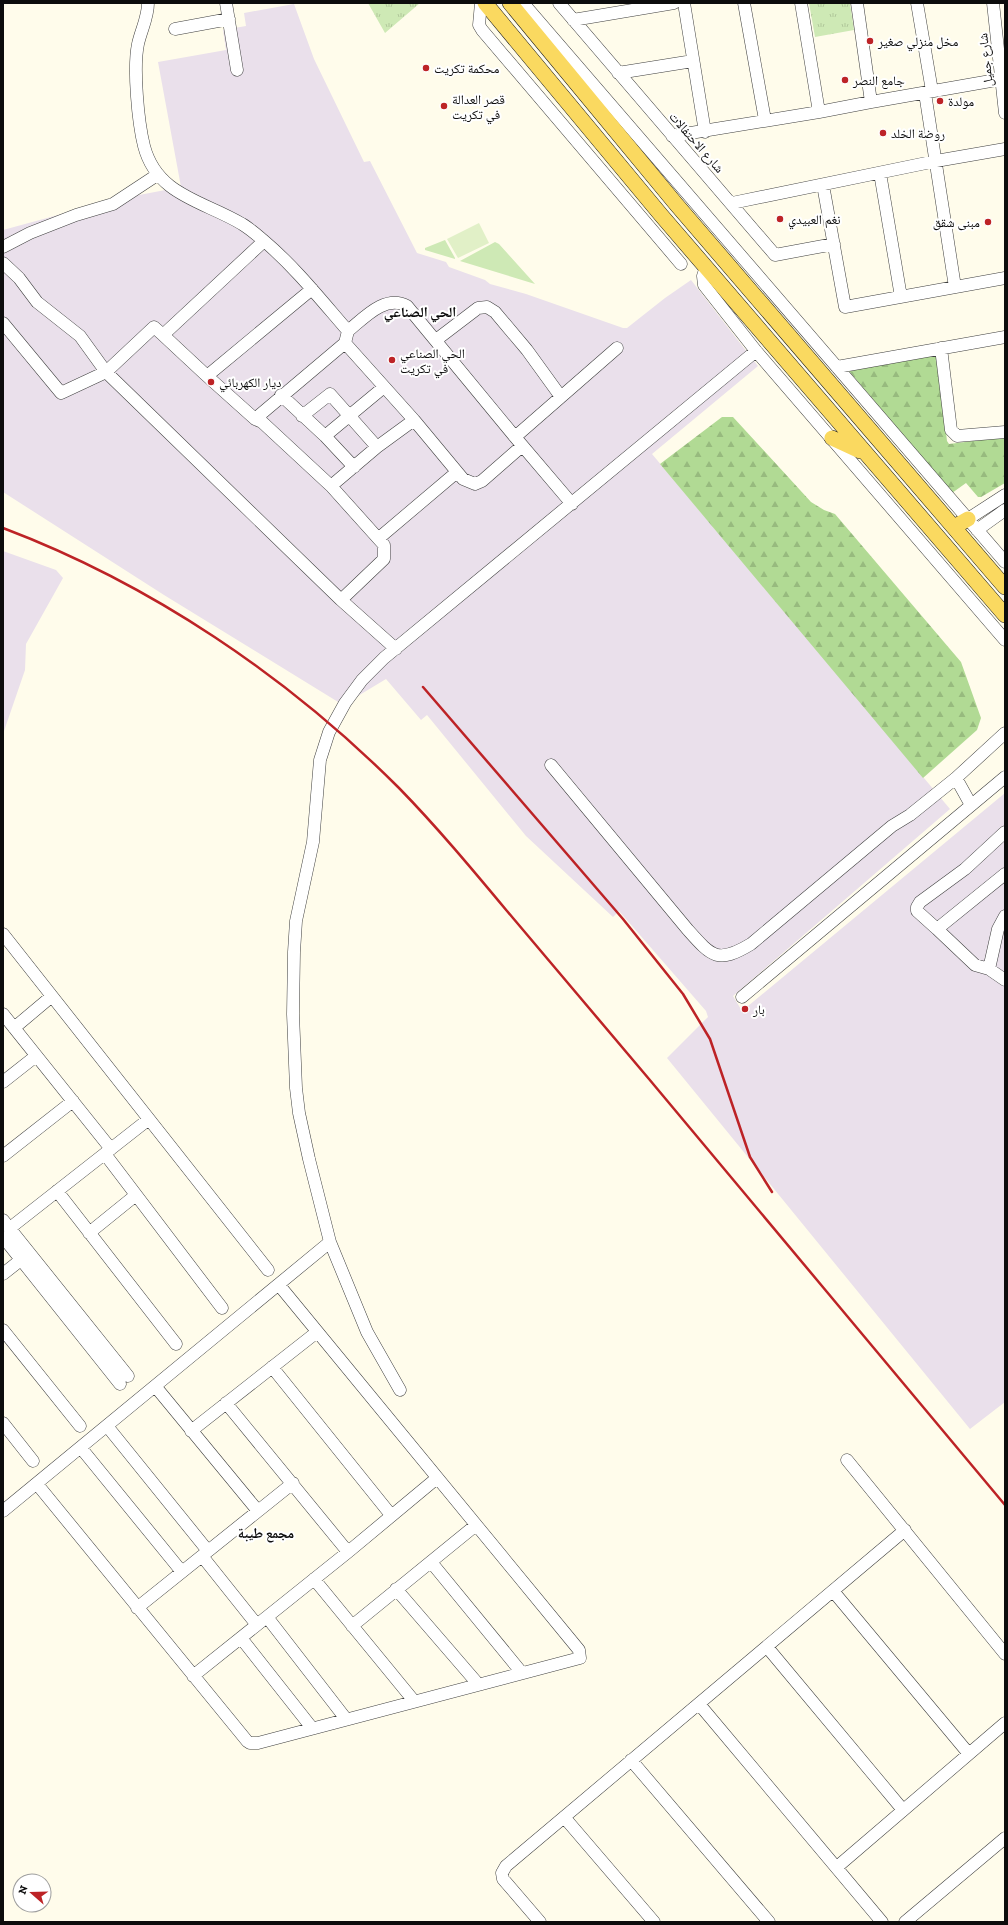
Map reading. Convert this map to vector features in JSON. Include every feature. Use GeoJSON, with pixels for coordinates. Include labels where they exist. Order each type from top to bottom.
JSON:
{"type":"FeatureCollection","features":[{"type":"Feature","properties":{"kind":"main road"},"geometry":{"type":"LineString","coordinates":[[485,3],[661,215],[864,453],[1005,615]]}},
{"type":"Feature","properties":{"kind":"main road"},"geometry":{"type":"LineString","coordinates":[[510,3],[676,204],[1005,587]]}},
{"type":"Feature","properties":{"kind":"main road"},"geometry":{"type":"LineString","coordinates":[[661,215],[676,204]]}},
{"type":"Feature","properties":{"kind":"main road"},"geometry":{"type":"LineString","coordinates":[[832,438],[864,453]]}},
{"type":"Feature","properties":{"kind":"main road"},"geometry":{"type":"LineString","coordinates":[[954,527],[972,525]]}},
{"type":"Feature","properties":{"kind":"street"},"geometry":{"type":"LineString","coordinates":[[147,17],[148,3]]}},
{"type":"Feature","properties":{"kind":"street"},"geometry":{"type":"LineString","coordinates":[[155,3],[147,17],[138,44],[136,74],[144,145],[149,162],[157,175],[175,191],[243,224],[264,241],[312,289],[384,387],[466,481],[475,484],[479,483],[561,397],[617,348]]}},
{"type":"Feature","properties":{"kind":"street"},"geometry":{"type":"LineString","coordinates":[[226,3],[237,70]]}},
{"type":"Feature","properties":{"kind":"street"},"geometry":{"type":"LineString","coordinates":[[481,3],[479,26],[482,30],[681,264]]}},
{"type":"Feature","properties":{"kind":"street"},"geometry":{"type":"LineString","coordinates":[[523,3],[1005,562]]}},
{"type":"Feature","properties":{"kind":"street","name":"شارع الاحتفالات"},"geometry":{"type":"LineString","coordinates":[[558,3],[672,136],[732,203],[775,255],[834,244]]}},
{"type":"Feature","properties":{"kind":"street"},"geometry":{"type":"LineString","coordinates":[[573,20],[674,3]]}},
{"type":"Feature","properties":{"kind":"street"},"geometry":{"type":"LineString","coordinates":[[684,3],[705,132]]}},
{"type":"Feature","properties":{"kind":"street"},"geometry":{"type":"LineString","coordinates":[[744,3],[765,120]]}},
{"type":"Feature","properties":{"kind":"street"},"geometry":{"type":"LineString","coordinates":[[801,3],[819,112]]}},
{"type":"Feature","properties":{"kind":"street"},"geometry":{"type":"LineString","coordinates":[[857,3],[871,102]]}},
{"type":"Feature","properties":{"kind":"street"},"geometry":{"type":"LineString","coordinates":[[917,3],[936,161],[954,287]]}},
{"type":"Feature","properties":{"kind":"street","name":"شارع جميل"},"geometry":{"type":"LineString","coordinates":[[993,3],[1005,113]]}},
{"type":"Feature","properties":{"kind":"street"},"geometry":{"type":"LineString","coordinates":[[175,29],[229,19]]}},
{"type":"Feature","properties":{"kind":"street"},"geometry":{"type":"LineString","coordinates":[[618,73],[693,61]]}},
{"type":"Feature","properties":{"kind":"street"},"geometry":{"type":"LineString","coordinates":[[672,136],[705,132],[765,120],[819,112],[1002,79]]}},
{"type":"Feature","properties":{"kind":"street"},"geometry":{"type":"LineString","coordinates":[[732,203],[936,161],[1005,149]]}},
{"type":"Feature","properties":{"kind":"street"},"geometry":{"type":"LineString","coordinates":[[880,173],[901,297]]}},
{"type":"Feature","properties":{"kind":"street"},"geometry":{"type":"LineString","coordinates":[[3,247],[36,230],[76,215],[113,204],[157,175]]}},
{"type":"Feature","properties":{"kind":"street"},"geometry":{"type":"LineString","coordinates":[[823,185],[845,307],[1005,278]]}},
{"type":"Feature","properties":{"kind":"street"},"geometry":{"type":"LineString","coordinates":[[163,335],[264,241]]}},
{"type":"Feature","properties":{"kind":"street"},"geometry":{"type":"LineString","coordinates":[[3,263],[19,278],[37,302],[80,336],[106,372],[341,600],[396,649]]}},
{"type":"Feature","properties":{"kind":"street"},"geometry":{"type":"LineString","coordinates":[[706,267],[703,276],[704,285],[756,351],[1005,640]]}},
{"type":"Feature","properties":{"kind":"street"},"geometry":{"type":"LineString","coordinates":[[207,376],[312,289]]}},
{"type":"Feature","properties":{"kind":"street"},"geometry":{"type":"LineString","coordinates":[[255,419],[384,304],[398,302],[407,306],[413,311],[518,441],[572,504]]}},
{"type":"Feature","properties":{"kind":"street"},"geometry":{"type":"LineString","coordinates":[[436,340],[478,308],[487,307],[495,312],[527,350],[561,397]]}},
{"type":"Feature","properties":{"kind":"street"},"geometry":{"type":"LineString","coordinates":[[3,323],[61,393],[106,372],[154,327],[255,419],[262,422],[331,486],[384,545],[384,559],[341,600]]}},
{"type":"Feature","properties":{"kind":"street"},"geometry":{"type":"LineString","coordinates":[[837,367],[1005,337]]}},
{"type":"Feature","properties":{"kind":"street"},"geometry":{"type":"LineString","coordinates":[[941,348],[952,430],[957,436],[1005,432]]}},
{"type":"Feature","properties":{"kind":"street"},"geometry":{"type":"LineString","coordinates":[[400,1390],[376,1350],[364,1326],[330,1242],[307,1152],[296,1088],[293,991],[296,921],[313,842],[320,760],[329,732],[345,703],[362,680],[396,649],[756,351]]}},
{"type":"Feature","properties":{"kind":"street"},"geometry":{"type":"LineString","coordinates":[[325,436],[384,387]]}},
{"type":"Feature","properties":{"kind":"street"},"geometry":{"type":"LineString","coordinates":[[302,416],[330,394],[377,447]]}},
{"type":"Feature","properties":{"kind":"street"},"geometry":{"type":"LineString","coordinates":[[281,396],[325,436],[354,467]]}},
{"type":"Feature","properties":{"kind":"street"},"geometry":{"type":"LineString","coordinates":[[331,486],[377,447],[414,420]]}},
{"type":"Feature","properties":{"kind":"street"},"geometry":{"type":"LineString","coordinates":[[379,538],[457,472]]}},
{"type":"Feature","properties":{"kind":"street"},"geometry":{"type":"LineString","coordinates":[[972,525],[1005,495]]}},
{"type":"Feature","properties":{"kind":"street"},"geometry":{"type":"LineString","coordinates":[[972,525],[1005,510]]}},
{"type":"Feature","properties":{"kind":"street"},"geometry":{"type":"LineString","coordinates":[[551,765],[707,952],[720,956],[735,954],[751,944],[892,826],[910,815],[956,778],[1005,733]]}},
{"type":"Feature","properties":{"kind":"street"},"geometry":{"type":"LineString","coordinates":[[742,997],[1005,777]]}},
{"type":"Feature","properties":{"kind":"street"},"geometry":{"type":"LineString","coordinates":[[956,778],[971,805]]}},
{"type":"Feature","properties":{"kind":"street"},"geometry":{"type":"LineString","coordinates":[[1005,832],[965,869],[920,902],[917,907],[917,911],[975,965],[990,969],[1005,980]]}},
{"type":"Feature","properties":{"kind":"street"},"geometry":{"type":"LineString","coordinates":[[937,929],[1005,874]]}},
{"type":"Feature","properties":{"kind":"street"},"geometry":{"type":"LineString","coordinates":[[990,969],[998,929],[1005,916]]}},
{"type":"Feature","properties":{"kind":"street"},"geometry":{"type":"LineString","coordinates":[[3,934],[268,1270]]}},
{"type":"Feature","properties":{"kind":"street"},"geometry":{"type":"LineString","coordinates":[[14,1028],[52,996]]}},
{"type":"Feature","properties":{"kind":"street"},"geometry":{"type":"LineString","coordinates":[[3,1014],[73,1101],[108,1151],[136,1195],[222,1308]]}},
{"type":"Feature","properties":{"kind":"street"},"geometry":{"type":"LineString","coordinates":[[3,1082],[36,1056]]}},
{"type":"Feature","properties":{"kind":"street"},"geometry":{"type":"LineString","coordinates":[[3,1156],[73,1101]]}},
{"type":"Feature","properties":{"kind":"street"},"geometry":{"type":"LineString","coordinates":[[124,1380],[25,1256],[5,1228],[57,1191],[149,1119]]}},
{"type":"Feature","properties":{"kind":"street"},"geometry":{"type":"LineString","coordinates":[[57,1191],[176,1344]]}},
{"type":"Feature","properties":{"kind":"street"},"geometry":{"type":"LineString","coordinates":[[89,1233],[136,1195]]}},
{"type":"Feature","properties":{"kind":"street"},"geometry":{"type":"LineString","coordinates":[[3,1511],[38,1484],[330,1242]]}},
{"type":"Feature","properties":{"kind":"street"},"geometry":{"type":"LineString","coordinates":[[3,1274],[25,1256]]}},
{"type":"Feature","properties":{"kind":"street"},"geometry":{"type":"LineString","coordinates":[[38,1484],[137,1608],[250,1743],[258,1743],[478,1684],[578,1659],[581,1652],[278,1285]]}},
{"type":"Feature","properties":{"kind":"street"},"geometry":{"type":"LineString","coordinates":[[3,1330],[80,1426]]}},
{"type":"Feature","properties":{"kind":"street"},"geometry":{"type":"LineString","coordinates":[[191,1431],[317,1332]]}},
{"type":"Feature","properties":{"kind":"street"},"geometry":{"type":"LineString","coordinates":[[272,1367],[391,1515]]}},
{"type":"Feature","properties":{"kind":"street"},"geometry":{"type":"LineString","coordinates":[[155,1386],[258,1511]]}},
{"type":"Feature","properties":{"kind":"street"},"geometry":{"type":"LineString","coordinates":[[226,1403],[348,1552]]}},
{"type":"Feature","properties":{"kind":"street"},"geometry":{"type":"LineString","coordinates":[[3,1423],[33,1461]]}},
{"type":"Feature","properties":{"kind":"street"},"geometry":{"type":"LineString","coordinates":[[107,1426],[205,1554],[346,1719]]}},
{"type":"Feature","properties":{"kind":"street"},"geometry":{"type":"LineString","coordinates":[[80,1448],[182,1572]]}},
{"type":"Feature","properties":{"kind":"street"},"geometry":{"type":"LineString","coordinates":[[847,1460],[1005,1654]]}},
{"type":"Feature","properties":{"kind":"street"},"geometry":{"type":"LineString","coordinates":[[193,1676],[348,1552],[437,1478]]}},
{"type":"Feature","properties":{"kind":"street"},"geometry":{"type":"LineString","coordinates":[[137,1608],[293,1483]]}},
{"type":"Feature","properties":{"kind":"street"},"geometry":{"type":"LineString","coordinates":[[352,1626],[476,1525]]}},
{"type":"Feature","properties":{"kind":"street"},"geometry":{"type":"LineString","coordinates":[[540,1922],[505,1882],[502,1876],[503,1870],[506,1866],[905,1530]]}},
{"type":"Feature","properties":{"kind":"street"},"geometry":{"type":"LineString","coordinates":[[430,1562],[522,1673]]}},
{"type":"Feature","properties":{"kind":"street"},"geometry":{"type":"LineString","coordinates":[[314,1579],[414,1701]]}},
{"type":"Feature","properties":{"kind":"street"},"geometry":{"type":"LineString","coordinates":[[396,1589],[478,1684]]}},
{"type":"Feature","properties":{"kind":"street"},"geometry":{"type":"LineString","coordinates":[[833,1591],[969,1754]]}},
{"type":"Feature","properties":{"kind":"street"},"geometry":{"type":"LineString","coordinates":[[241,1638],[312,1728]]}},
{"type":"Feature","properties":{"kind":"street"},"geometry":{"type":"LineString","coordinates":[[767,1647],[903,1810]]}},
{"type":"Feature","properties":{"kind":"street"},"geometry":{"type":"LineString","coordinates":[[699,1704],[882,1922]]}},
{"type":"Feature","properties":{"kind":"street"},"geometry":{"type":"LineString","coordinates":[[837,1867],[1005,1723]]}},
{"type":"Feature","properties":{"kind":"street"},"geometry":{"type":"LineString","coordinates":[[632,1760],[769,1922]]}},
{"type":"Feature","properties":{"kind":"street"},"geometry":{"type":"LineString","coordinates":[[564,1817],[654,1922]]}},
{"type":"Feature","properties":{"kind":"street"},"geometry":{"type":"LineString","coordinates":[[905,1922],[1005,1838]]}},
{"type":"Feature","properties":{"kind":"shaded area"},"geometry":{"type":"Polygon","coordinates":[[[294,4],[314,59],[364,162],[370,161],[417,253],[446,262],[449,267],[485,280],[490,284],[526,294],[623,328],[627,328],[691,280],[758,366],[652,454],[950,809],[733,996],[742,1011],[1005,793],[1005,1402],[970,1429],[667,1058],[708,1017],[706,1011],[619,911],[613,917],[526,836],[427,715],[421,720],[386,679],[343,705],[164,595],[3,492],[3,230],[113,200],[181,187],[158,62],[226,50],[223,30],[246,26],[244,13],[294,4]]]}},
{"type":"Feature","properties":{"kind":"shaded area"},"geometry":{"type":"Polygon","coordinates":[[[3,551],[56,570],[63,578],[26,644],[25,670],[3,734],[3,551]]]}},
{"type":"Feature","properties":{"kind":"green space"},"geometry":{"type":"Polygon","coordinates":[[[368,3],[420,3],[385,33],[368,3]]]}},
{"type":"Feature","properties":{"kind":"green space"},"geometry":{"type":"Polygon","coordinates":[[[809,3],[850,3],[854,30],[815,37],[809,3]]]}},
{"type":"Feature","properties":{"kind":"green space"},"geometry":{"type":"Polygon","coordinates":[[[479,223],[489,243],[458,258],[447,239],[479,223]]]}},
{"type":"Feature","properties":{"kind":"green space"},"geometry":{"type":"Polygon","coordinates":[[[445,240],[455,259],[425,250],[425,248],[445,240]]]}},
{"type":"Feature","properties":{"kind":"green space"},"geometry":{"type":"Polygon","coordinates":[[[495,242],[499,244],[535,284],[460,261],[495,242]]]}},
{"type":"Feature","properties":{"kind":"green space"},"geometry":{"type":"Polygon","coordinates":[[[935,353],[937,356],[947,441],[949,444],[1005,437],[1005,483],[981,497],[978,497],[966,483],[952,493],[849,371],[935,353]]]}},
{"type":"Feature","properties":{"kind":"green space"},"geometry":{"type":"Polygon","coordinates":[[[722,417],[733,417],[811,502],[824,510],[835,514],[961,662],[981,718],[977,730],[923,778],[660,464],[722,417]]]}},
{"type":"Feature","properties":{"kind":"railway"},"geometry":{"type":"LineString","coordinates":[[3,528],[112,576],[164,605],[214,637],[264,671],[311,708],[356,747],[399,788],[441,833],[481,880],[1005,1505]]}},
{"type":"Feature","properties":{"kind":"railway"},"geometry":{"type":"LineString","coordinates":[[423,687],[623,919],[683,994],[710,1039],[750,1157],[772,1192]]}},
{"type":"Feature","properties":{"kind":"place","name":"مخل منزلي صغير"},"geometry":{"type":"Point","coordinates":[870,41]}},
{"type":"Feature","properties":{"kind":"place","name":"محكمة تكريت"},"geometry":{"type":"Point","coordinates":[426,68]}},
{"type":"Feature","properties":{"kind":"place","name":"جامع النصر"},"geometry":{"type":"Point","coordinates":[845,80]}},
{"type":"Feature","properties":{"kind":"place","name":"مولدة"},"geometry":{"type":"Point","coordinates":[940,101]}},
{"type":"Feature","properties":{"kind":"place","name":"قصر العدالة في تكريت"},"geometry":{"type":"Point","coordinates":[444,106]}},
{"type":"Feature","properties":{"kind":"place","name":"روضة الخلد"},"geometry":{"type":"Point","coordinates":[883,133]}},
{"type":"Feature","properties":{"kind":"place","name":"نغم العبيدي"},"geometry":{"type":"Point","coordinates":[780,219]}},
{"type":"Feature","properties":{"kind":"place","name":"مبنى شقق"},"geometry":{"type":"Point","coordinates":[988,222]}},
{"type":"Feature","properties":{"kind":"place","name":"الحي الصناعي في تكريت"},"geometry":{"type":"Point","coordinates":[392,360]}},
{"type":"Feature","properties":{"kind":"place","name":"ديار الكهربائي"},"geometry":{"type":"Point","coordinates":[211,382]}},
{"type":"Feature","properties":{"kind":"place","name":"بار"},"geometry":{"type":"Point","coordinates":[745,1009]}},
{"type":"Feature","properties":{"kind":"district","name":"الحي الصناعي"},"geometry":{"type":"Point","coordinates":[420,312]}},
{"type":"Feature","properties":{"kind":"district","name":"مجمع طيبة"},"geometry":{"type":"Point","coordinates":[266,1533]}}]}
